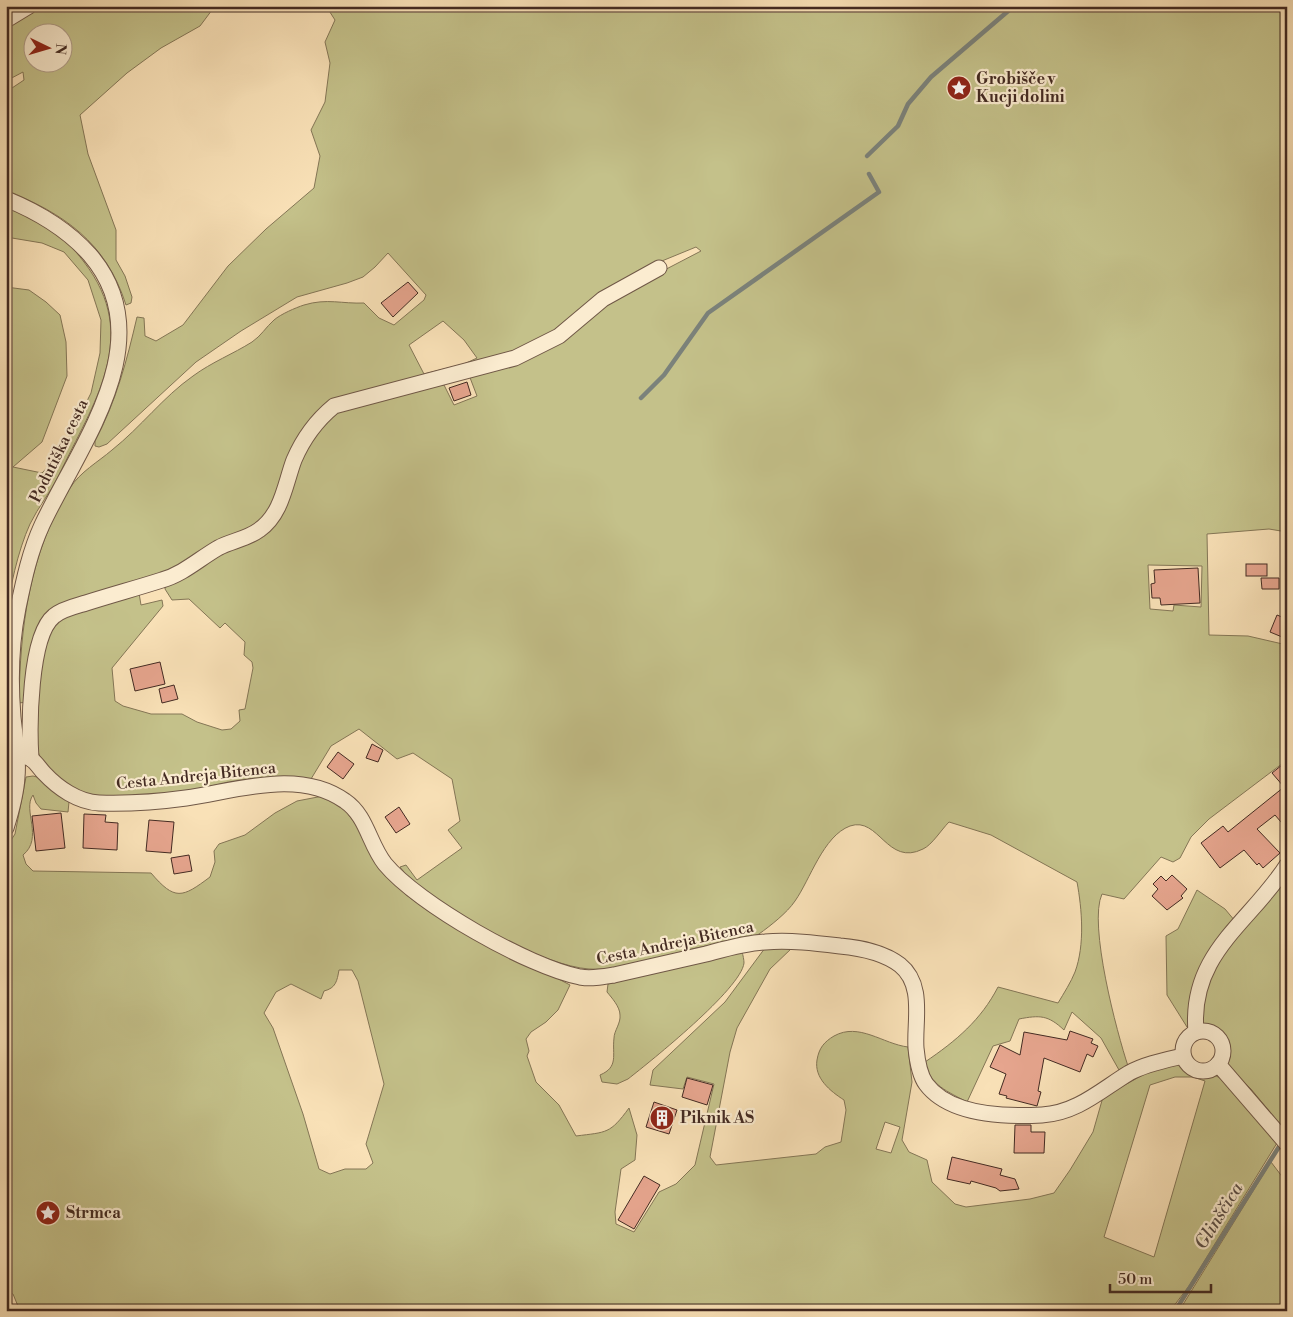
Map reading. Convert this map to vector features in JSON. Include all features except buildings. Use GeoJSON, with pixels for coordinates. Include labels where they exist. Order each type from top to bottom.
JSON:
{"type":"FeatureCollection","features":[{"type":"Feature","properties":{"kind":"street"},"geometry":{"type":"LineString","coordinates":[[6,20],[29,6]]}},
{"type":"Feature","properties":{"kind":"street","name":"Podutiška cesta"},"geometry":{"type":"LineString","coordinates":[[6,199],[47,218],[66,231],[102,269],[112,290],[119,312],[119,340],[108,391],[76,463],[43,524],[31,552],[18,610],[12,661],[24,756],[17,776],[6,828]]}},
{"type":"Feature","properties":{"kind":"street"},"geometry":{"type":"LineString","coordinates":[[24,756],[37,657],[44,630],[54,616],[75,607],[165,579],[179,573],[219,547],[246,538],[261,530],[278,508],[301,448],[319,419],[334,406],[515,358],[559,336],[603,300],[658,268]]}},
{"type":"Feature","properties":{"kind":"street","name":"Cesta Andreja Bitenca"},"geometry":{"type":"LineString","coordinates":[[24,756],[56,784],[82,799],[97,803],[136,804],[259,786],[295,785],[327,791],[346,801],[362,818],[384,863],[437,909],[530,958],[578,976],[593,978],[614,975],[765,942],[804,941],[861,948],[886,956],[902,967],[912,982],[917,1004],[916,1048],[921,1075],[925,1083],[932,1091],[950,1103],[971,1110],[1018,1115],[1044,1115],[1076,1108],[1131,1072],[1183,1056]]}},
{"type":"Feature","properties":{"kind":"street"},"geometry":{"type":"LineString","coordinates":[[1196,1032],[1196,999],[1202,979],[1213,958],[1287,865]]}},
{"type":"Feature","properties":{"kind":"street"},"geometry":{"type":"LineString","coordinates":[[1206,1031],[1218,1037],[1223,1048],[1218,1064],[1210,1070],[1197,1070],[1186,1062],[1183,1056],[1184,1043],[1196,1032],[1206,1031]]}},
{"type":"Feature","properties":{"kind":"street"},"geometry":{"type":"LineString","coordinates":[[1218,1064],[1287,1144]]}},
{"type":"Feature","properties":{"kind":"shaded area"},"geometry":{"type":"Polygon","coordinates":[[[44,6],[215,6],[200,26],[161,48],[127,73],[80,115],[88,154],[116,230],[116,260],[125,276],[132,297],[131,303],[126,305],[107,264],[95,247],[80,233],[46,209],[6,190],[6,92],[24,80],[23,72],[6,81],[6,28],[44,6]]]}},
{"type":"Feature","properties":{"kind":"shaded area"},"geometry":{"type":"Polygon","coordinates":[[[326,6],[1287,6],[1287,532],[1269,529],[1207,534],[1209,635],[1248,636],[1287,645],[1287,760],[1209,819],[1191,837],[1180,858],[1173,862],[1161,857],[1124,899],[1102,894],[1099,909],[1101,953],[1111,1005],[1128,1066],[1119,1070],[1101,1038],[1072,1012],[1064,1030],[1053,1021],[1043,1017],[1019,1019],[1010,1041],[993,1046],[967,1102],[943,1089],[933,1079],[925,1065],[922,1055],[925,1062],[957,1038],[976,1020],[998,987],[1058,1003],[1075,972],[1081,939],[1081,915],[1077,882],[991,835],[949,822],[926,847],[911,853],[900,852],[869,828],[860,825],[850,826],[840,831],[832,839],[818,859],[792,906],[759,934],[616,968],[589,969],[571,966],[525,950],[477,926],[416,888],[400,867],[406,865],[417,880],[462,848],[448,830],[460,821],[452,779],[413,753],[397,759],[359,729],[331,746],[311,779],[282,778],[232,782],[157,796],[118,799],[83,793],[64,784],[52,775],[43,764],[40,758],[35,727],[36,686],[43,647],[49,631],[63,615],[109,599],[131,594],[139,593],[141,605],[162,600],[163,606],[112,668],[115,701],[123,706],[151,714],[182,714],[197,722],[222,730],[231,729],[240,721],[239,710],[245,709],[253,668],[252,662],[244,655],[245,642],[225,623],[220,628],[189,599],[172,600],[165,589],[166,583],[184,575],[218,552],[265,530],[279,511],[300,454],[319,423],[336,408],[416,388],[444,385],[454,405],[477,396],[469,375],[510,363],[548,345],[566,335],[603,302],[701,251],[696,247],[657,263],[651,270],[602,295],[572,324],[527,350],[480,366],[332,404],[301,437],[277,501],[266,518],[254,530],[215,545],[160,578],[78,600],[50,616],[41,628],[35,644],[27,702],[19,703],[25,619],[36,565],[56,513],[70,488],[79,477],[123,441],[182,384],[208,366],[252,342],[274,320],[284,313],[304,305],[320,302],[364,303],[379,318],[394,325],[424,300],[426,295],[388,253],[363,277],[297,297],[241,331],[196,362],[107,444],[99,447],[95,446],[95,441],[120,381],[137,317],[144,318],[145,336],[156,341],[183,325],[228,266],[266,229],[314,188],[320,156],[311,130],[325,102],[330,63],[325,42],[335,20],[326,6]],[[443,321],[409,345],[424,374],[464,364],[477,358],[464,340],[443,321]],[[1148,565],[1150,609],[1173,611],[1174,605],[1201,607],[1202,566],[1148,565]]]}},
{"type":"Feature","properties":{"kind":"shaded area"},"geometry":{"type":"Polygon","coordinates":[[[6,204],[59,234],[70,244],[84,262],[101,290],[109,317],[111,343],[106,370],[97,396],[56,481],[33,518],[26,534],[9,596],[6,619],[6,287],[29,290],[46,302],[60,315],[66,342],[67,376],[42,442],[13,467],[42,473],[61,453],[91,393],[100,353],[101,320],[88,280],[64,252],[42,243],[6,237],[6,204]]]}},
{"type":"Feature","properties":{"kind":"shaded area"},"geometry":{"type":"Polygon","coordinates":[[[26,777],[41,778],[69,802],[68,812],[41,809],[33,795],[30,801],[32,841],[23,855],[26,864],[33,871],[151,873],[166,888],[179,893],[192,889],[210,877],[215,862],[214,851],[219,844],[245,835],[275,813],[297,801],[323,796],[343,807],[361,832],[380,865],[405,894],[428,911],[570,985],[558,1010],[546,1022],[531,1032],[526,1039],[529,1051],[527,1056],[536,1082],[559,1105],[576,1136],[595,1134],[607,1130],[617,1123],[629,1108],[637,1135],[635,1160],[621,1169],[615,1212],[616,1224],[634,1232],[659,1192],[676,1184],[695,1165],[714,1084],[687,1077],[683,1089],[650,1085],[653,1070],[725,1002],[765,948],[792,948],[770,969],[737,1028],[730,1052],[710,1157],[716,1165],[816,1154],[825,1147],[841,1142],[846,1110],[844,1100],[824,1083],[818,1073],[817,1060],[822,1046],[827,1041],[843,1032],[853,1031],[908,1047],[912,1082],[902,1140],[909,1152],[927,1160],[932,1182],[955,1204],[966,1207],[1030,1199],[1054,1193],[1093,1132],[1103,1097],[1150,1071],[1182,1063],[1191,1070],[1222,1079],[1277,1143],[1189,1286],[1170,1311],[20,1311],[13,1294],[6,1291],[6,848],[15,834],[26,777]],[[339,970],[335,984],[324,991],[321,999],[291,984],[276,992],[264,1013],[273,1028],[303,1114],[319,1169],[330,1174],[345,1169],[366,1169],[373,1163],[366,1144],[384,1084],[358,981],[352,970],[339,970]],[[1175,1077],[1150,1085],[1104,1237],[1154,1257],[1205,1081],[1193,1077],[1175,1077]],[[885,1122],[876,1149],[891,1153],[900,1127],[885,1122]]]}},
{"type":"Feature","properties":{"kind":"shaded area"},"geometry":{"type":"Polygon","coordinates":[[[1277,883],[1287,888],[1287,1133],[1251,1089],[1224,1063],[1225,1042],[1219,1034],[1208,1027],[1200,1025],[1208,973],[1277,883]]]}},
{"type":"Feature","properties":{"kind":"shaded area"},"geometry":{"type":"Polygon","coordinates":[[[1197,890],[1225,909],[1235,921],[1191,1026],[1187,1027],[1167,995],[1166,936],[1178,929],[1197,890]]]}},
{"type":"Feature","properties":{"kind":"shaded area"},"geometry":{"type":"Polygon","coordinates":[[[742,952],[744,963],[739,975],[728,990],[694,1024],[628,1079],[617,1084],[602,1082],[600,1075],[606,1072],[612,1064],[614,1035],[620,1018],[617,1006],[607,992],[608,984],[742,952]]]}},
{"type":"Feature","properties":{"kind":"shaded area"},"geometry":{"type":"Polygon","coordinates":[[[1271,1162],[1287,1183],[1287,1311],[1179,1311],[1271,1162]]]}},
{"type":"Feature","properties":{"kind":"waterway"},"geometry":{"type":"LineString","coordinates":[[867,156],[898,126],[908,104],[931,77],[1014,6]]}},
{"type":"Feature","properties":{"kind":"waterway"},"geometry":{"type":"LineString","coordinates":[[641,398],[664,375],[708,313],[879,192],[869,174]]}},
{"type":"Feature","properties":{"kind":"waterway","name":"Glinščica"},"geometry":{"type":"LineString","coordinates":[[1175,1311],[1282,1142]]}},
{"type":"Feature","properties":{"kind":"place","name":"Grobišče v Kucji dolini"},"geometry":{"type":"Point","coordinates":[959,88]}},
{"type":"Feature","properties":{"kind":"place","name":"Piknik AS"},"geometry":{"type":"Point","coordinates":[662,1118]}},
{"type":"Feature","properties":{"kind":"place","name":"Strmca"},"geometry":{"type":"Point","coordinates":[48,1213]}}]}
